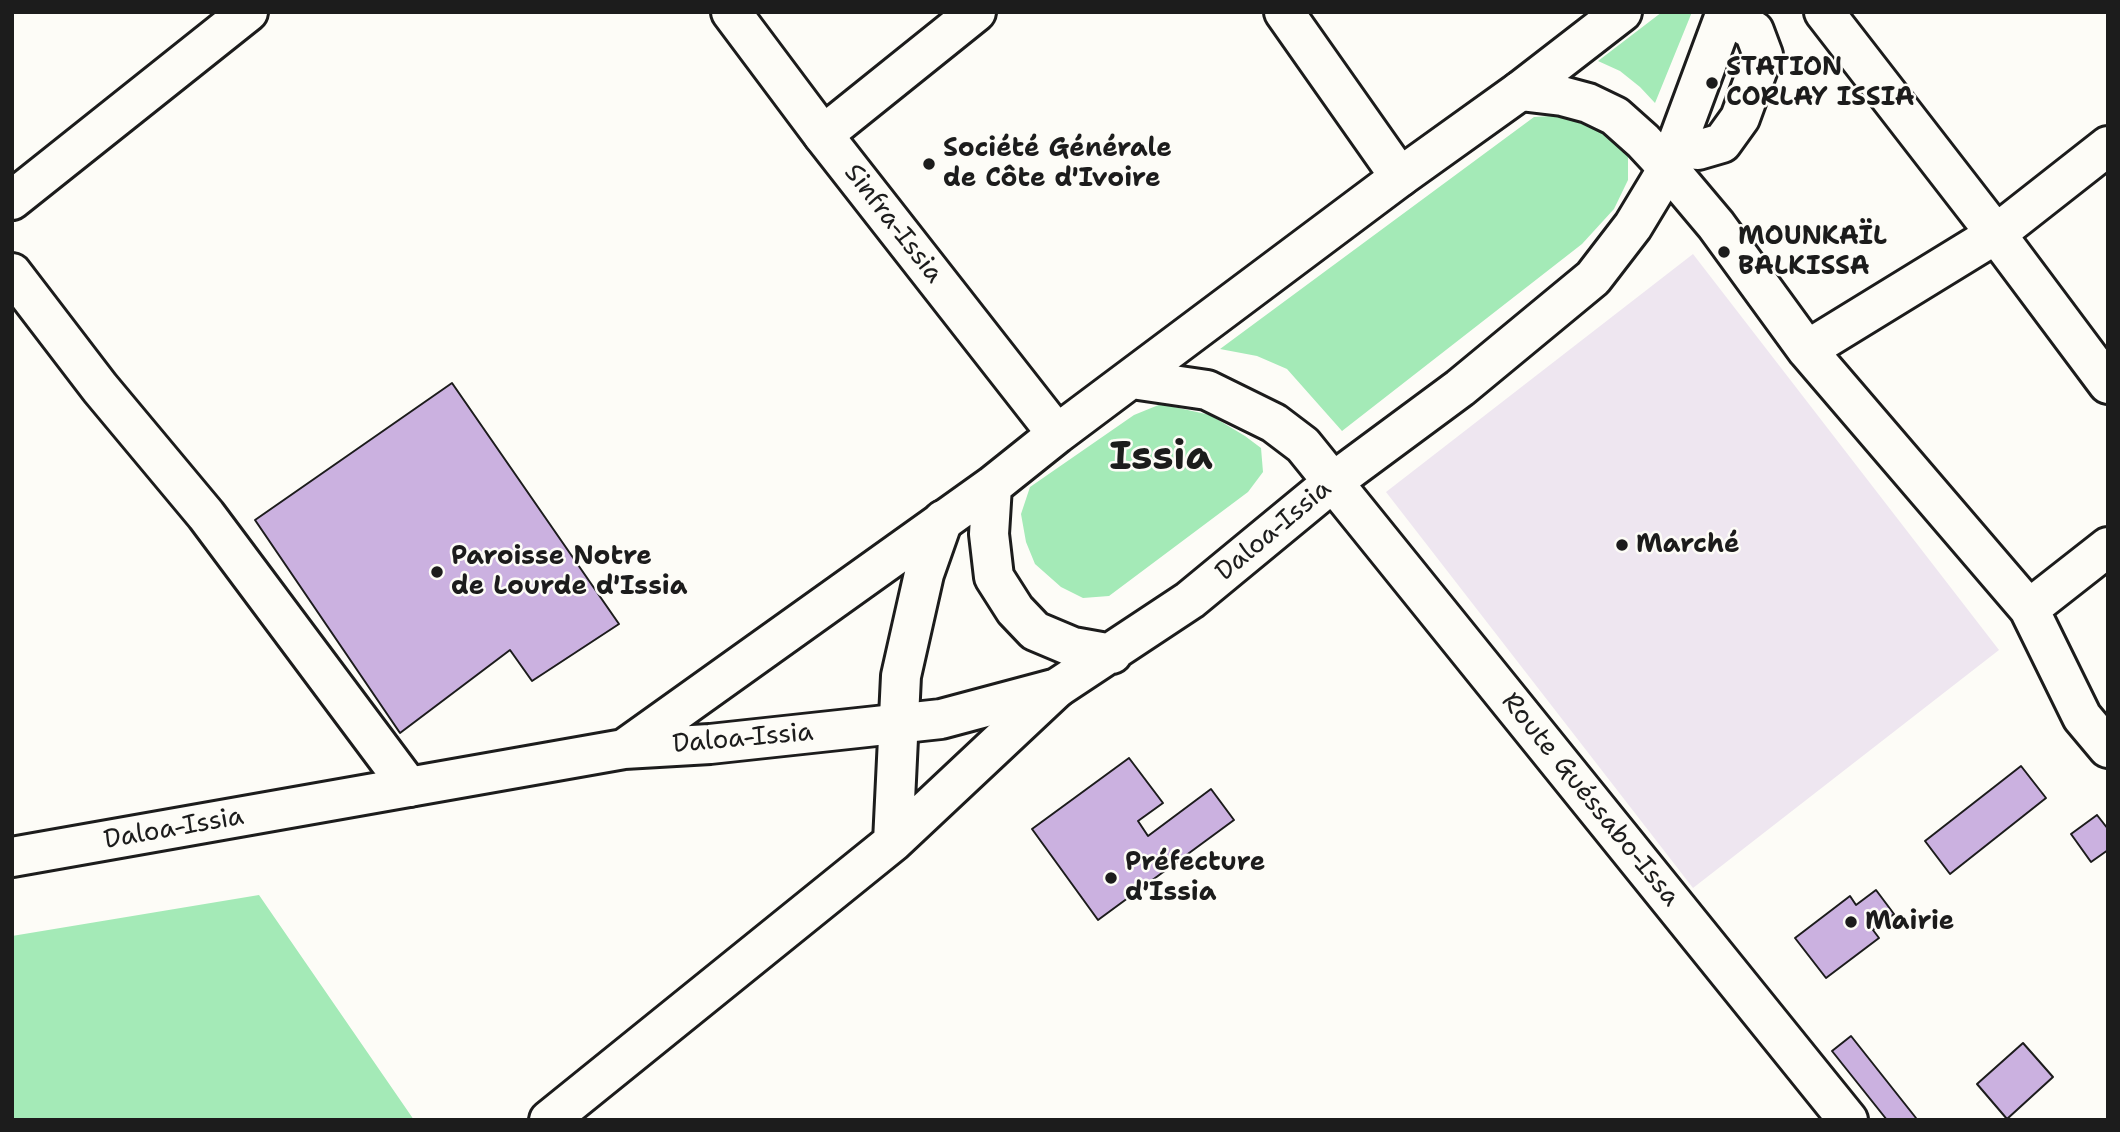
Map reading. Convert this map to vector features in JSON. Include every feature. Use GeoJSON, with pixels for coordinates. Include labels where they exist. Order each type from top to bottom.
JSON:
{"type":"FeatureCollection","features":[{"type":"Feature","properties":{"kind":"main road"},"geometry":{"type":"LineString","coordinates":[[12,200],[248,12]]}},
{"type":"Feature","properties":{"kind":"main road","name":"Sinfra-Issia"},"geometry":{"type":"LineString","coordinates":[[731,12],[823,135],[1057,434]]}},
{"type":"Feature","properties":{"kind":"main road"},"geometry":{"type":"LineString","coordinates":[[823,135],[976,12]]}},
{"type":"Feature","properties":{"kind":"main road"},"geometry":{"type":"LineString","coordinates":[[1284,12],[1400,177]]}},
{"type":"Feature","properties":{"kind":"main road","name":"Daloa-Issia"},"geometry":{"type":"LineString","coordinates":[[624,749],[992,486],[1057,434],[1400,177],[1520,91],[1622,12]]}},
{"type":"Feature","properties":{"kind":"main road"},"geometry":{"type":"LineString","coordinates":[[1824,12],[2108,384]]}},
{"type":"Feature","properties":{"kind":"main road","name":"Daloa-Issia"},"geometry":{"type":"LineString","coordinates":[[12,857],[624,749],[710,744],[941,719],[1057,688],[1190,600],[1333,482],[1460,388],[1593,278],[1633,226],[1674,155],[1725,13]]}},
{"type":"Feature","properties":{"kind":"main road"},"geometry":{"type":"LineString","coordinates":[[1520,91],[1562,96],[1588,103],[1615,116],[1643,141],[1674,155],[1716,225],[1807,350],[2029,609],[2082,717],[2108,748]]}},
{"type":"Feature","properties":{"kind":"main road"},"geometry":{"type":"LineString","coordinates":[[1807,350],[1996,234],[2108,146]]}},
{"type":"Feature","properties":{"kind":"main road"},"geometry":{"type":"LineString","coordinates":[[12,273],[100,388],[206,515],[409,787]]}},
{"type":"Feature","properties":{"kind":"main road","name":"Route Guéssabo-Issa"},"geometry":{"type":"LineString","coordinates":[[1132,379],[1207,390],[1274,423],[1303,446],[1847,1120]]}},
{"type":"Feature","properties":{"kind":"main road"},"geometry":{"type":"LineString","coordinates":[[992,486],[989,534],[994,577],[1015,610],[1035,631],[1073,647],[1112,654]]}},
{"type":"Feature","properties":{"kind":"main road"},"geometry":{"type":"LineString","coordinates":[[893,842],[901,676],[924,574],[943,520]]}},
{"type":"Feature","properties":{"kind":"main road"},"geometry":{"type":"LineString","coordinates":[[2029,609],[2108,547]]}},
{"type":"Feature","properties":{"kind":"main road"},"geometry":{"type":"LineString","coordinates":[[549,1120],[893,842],[1057,688]]}},
{"type":"Feature","properties":{"kind":"shaded area"},"geometry":{"type":"Polygon","coordinates":[[[1693,254],[1999,650],[1693,888],[1386,492],[1693,254]]]}},
{"type":"Feature","properties":{"kind":"green space"},"geometry":{"type":"Polygon","coordinates":[[[1662,12],[1692,12],[1655,103],[1620,71],[1598,61],[1662,12]]]}},
{"type":"Feature","properties":{"kind":"green space"},"geometry":{"type":"Polygon","coordinates":[[[1571,115],[1606,130],[1628,150],[1628,180],[1614,209],[1582,244],[1342,431],[1287,369],[1257,356],[1220,349],[1534,117],[1571,115]]]}},
{"type":"Feature","properties":{"kind":"green space"},"geometry":{"type":"Polygon","coordinates":[[[1161,404],[1210,415],[1245,436],[1261,448],[1263,472],[1248,492],[1109,596],[1083,598],[1061,587],[1035,564],[1026,542],[1021,514],[1030,487],[1134,415],[1161,404]]]}},
{"type":"Feature","properties":{"kind":"green space"},"geometry":{"type":"Polygon","coordinates":[[[259,895],[414,1120],[12,1120],[12,936],[259,895]]]}},
{"type":"Feature","properties":{"kind":"building","name":"Paroisse Notre de Lourde d'Issia"},"geometry":{"type":"Polygon","coordinates":[[[452,383],[619,624],[532,681],[510,650],[400,733],[255,520],[452,383]]]}},
{"type":"Feature","properties":{"kind":"building","name":"Préfecture d'Issia"},"geometry":{"type":"Polygon","coordinates":[[[1129,758],[1163,803],[1138,821],[1148,836],[1211,789],[1234,820],[1098,920],[1032,829],[1129,758]]]}},
{"type":"Feature","properties":{"kind":"building"},"geometry":{"type":"Polygon","coordinates":[[[2021,766],[2046,798],[1950,874],[1925,841],[2021,766]]]}},
{"type":"Feature","properties":{"kind":"building"},"geometry":{"type":"Polygon","coordinates":[[[2097,815],[2108,829],[2108,850],[2091,862],[2071,834],[2097,815]]]}},
{"type":"Feature","properties":{"kind":"building"},"geometry":{"type":"Polygon","coordinates":[[[1876,890],[1894,914],[1873,930],[1879,938],[1826,978],[1795,938],[1850,896],[1856,905],[1876,890]]]}},
{"type":"Feature","properties":{"kind":"building"},"geometry":{"type":"Polygon","coordinates":[[[1851,1036],[1916,1118],[1914,1120],[1887,1120],[1832,1051],[1851,1036]]]}},
{"type":"Feature","properties":{"kind":"building"},"geometry":{"type":"Polygon","coordinates":[[[2023,1043],[2053,1077],[2007,1119],[1977,1084],[2023,1043]]]}},
{"type":"Feature","properties":{"kind":"place","name":"STATION CORLAY ISSIA"},"geometry":{"type":"Point","coordinates":[1712,83]}},
{"type":"Feature","properties":{"kind":"place","name":"Société Générale de Côte d'Ivoire"},"geometry":{"type":"Point","coordinates":[929,164]}},
{"type":"Feature","properties":{"kind":"place","name":"MOUNKAÏL BALKISSA"},"geometry":{"type":"Point","coordinates":[1724,252]}},
{"type":"Feature","properties":{"kind":"place","name":"Marché"},"geometry":{"type":"Point","coordinates":[1622,545]}},
{"type":"Feature","properties":{"kind":"place","name":"Paroisse Notre de Lourde d'Issia"},"geometry":{"type":"Point","coordinates":[437,572]}},
{"type":"Feature","properties":{"kind":"place","name":"Préfecture d'Issia"},"geometry":{"type":"Point","coordinates":[1111,878]}},
{"type":"Feature","properties":{"kind":"place","name":"Mairie"},"geometry":{"type":"Point","coordinates":[1851,922]}},
{"type":"Feature","properties":{"kind":"district","name":"Issia"},"geometry":{"type":"Point","coordinates":[1161,459]}}]}
